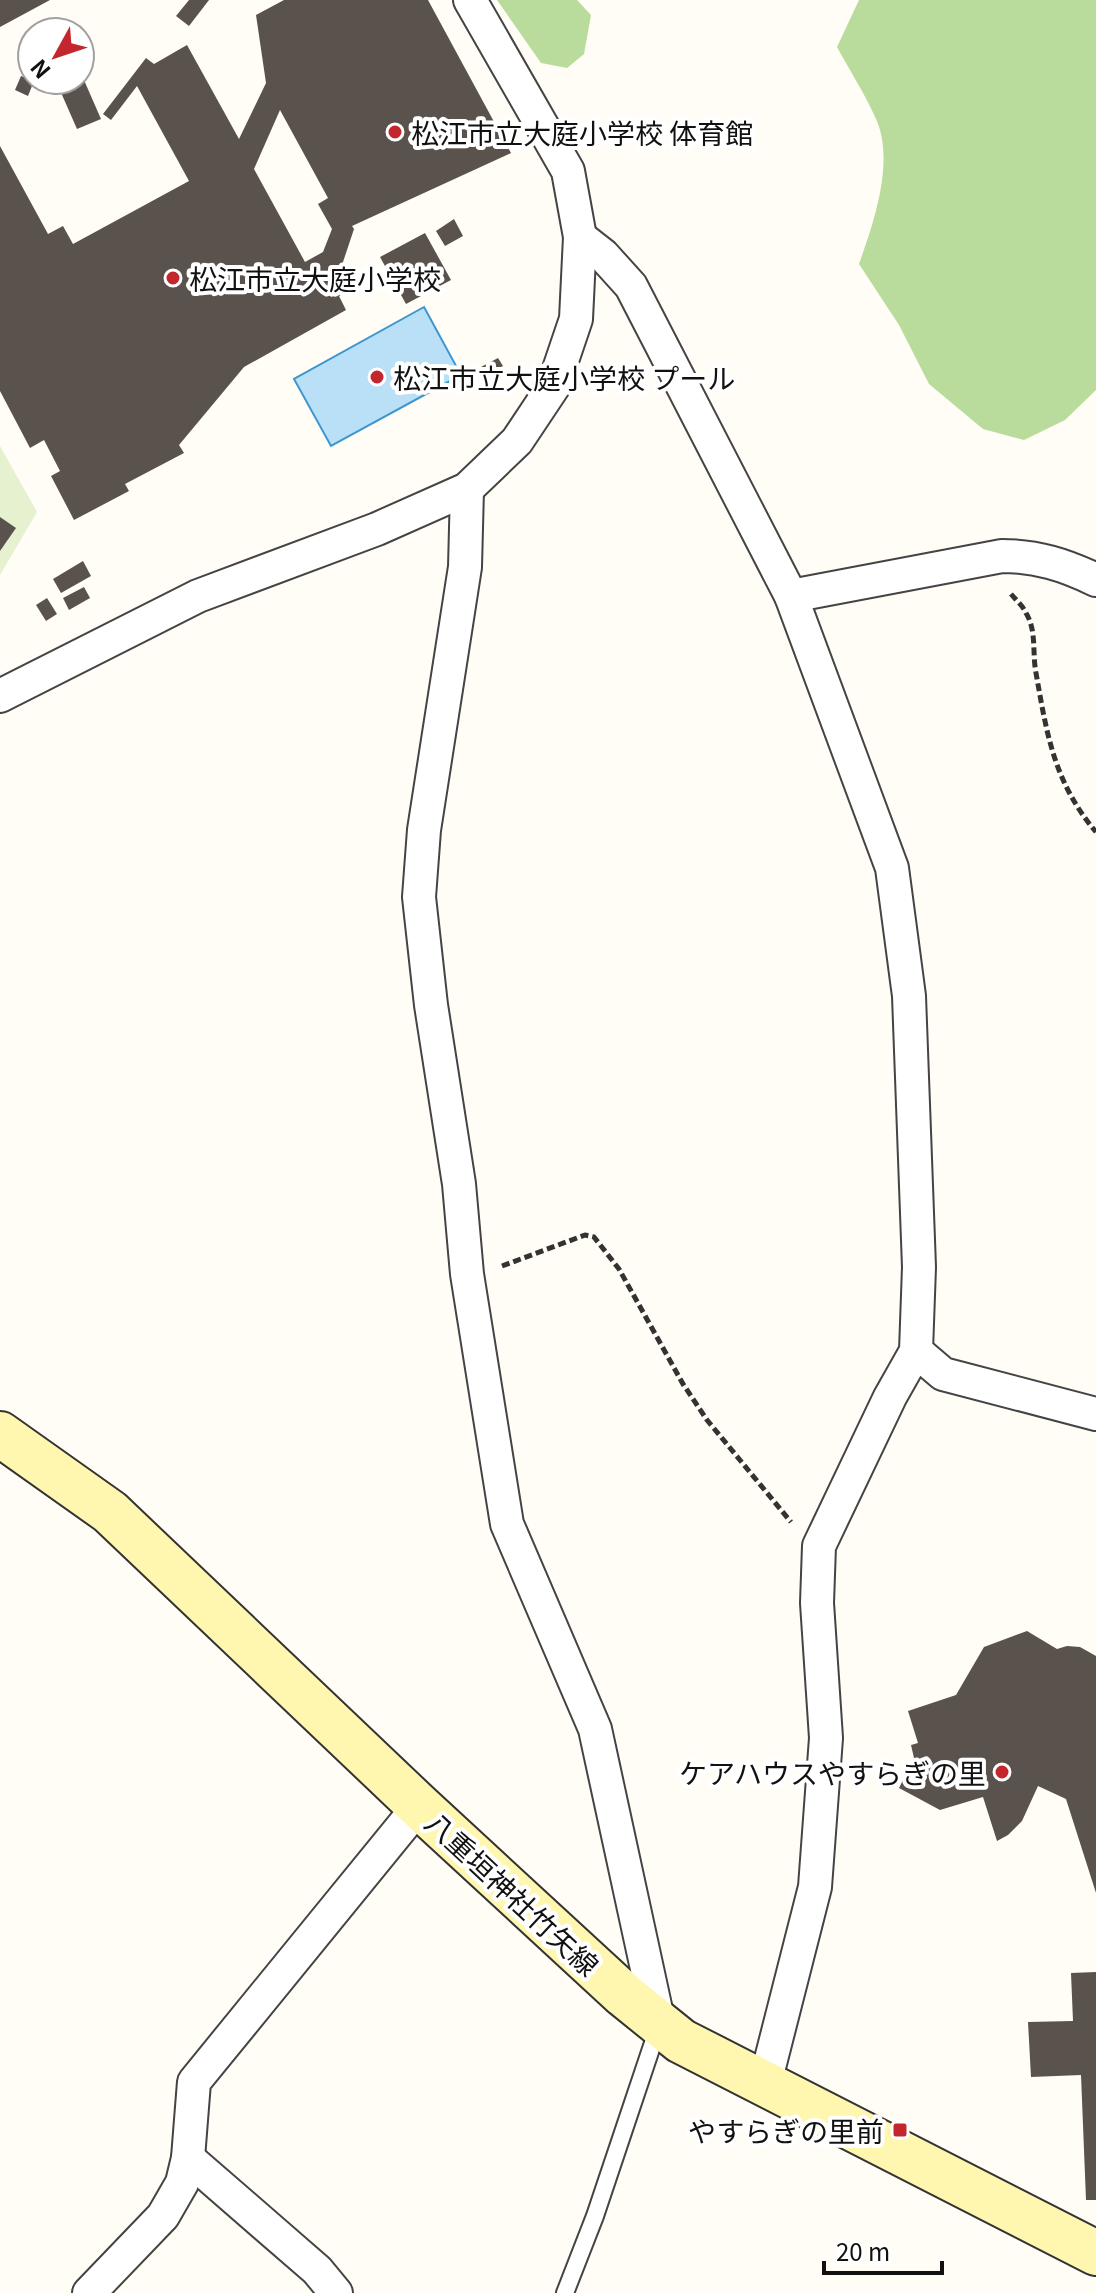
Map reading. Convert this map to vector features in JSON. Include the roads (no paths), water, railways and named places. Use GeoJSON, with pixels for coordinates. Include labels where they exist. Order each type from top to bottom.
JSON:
{"type":"FeatureCollection","features":[{"type":"Feature","properties":{"kind":"main road","name":"八重垣神社竹矢線"},"geometry":{"type":"LineString","coordinates":[[0,1434],[110,1512],[419,1806],[624,1995],[681,2041],[1096,2253]]}},
{"type":"Feature","properties":{"kind":"street"},"geometry":{"type":"LineString","coordinates":[[0,696],[198,596],[377,529],[467,489],[517,441],[553,387],[576,319],[580,237],[568,171],[470,0]]}},
{"type":"Feature","properties":{"kind":"street"},"geometry":{"type":"LineString","coordinates":[[580,237],[603,255],[631,286],[791,596],[892,868],[909,996],[919,1267],[916,1351],[890,1397],[819,1546],[817,1603],[826,1738],[815,1887],[765,2083]]}},
{"type":"Feature","properties":{"kind":"street"},"geometry":{"type":"LineString","coordinates":[[467,489],[465,567],[424,830],[419,897],[431,1005],[459,1184],[467,1274],[507,1524],[595,1729],[659,2024]]}},
{"type":"Feature","properties":{"kind":"street"},"geometry":{"type":"LineString","coordinates":[[791,596],[1002,556],[1035,558],[1070,568],[1096,580]]}},
{"type":"Feature","properties":{"kind":"street"},"geometry":{"type":"LineString","coordinates":[[916,1351],[943,1374],[1096,1414]]}},
{"type":"Feature","properties":{"kind":"street"},"geometry":{"type":"LineString","coordinates":[[89,2293],[163,2216],[182,2183],[188,2158],[194,2082],[419,1806]]}},
{"type":"Feature","properties":{"kind":"street"},"geometry":{"type":"LineString","coordinates":[[188,2158],[317,2270],[336,2293]]}},
{"type":"Feature","properties":{"kind":"lane"},"geometry":{"type":"LineString","coordinates":[[565,2293],[595,2216],[659,2024]]}},
{"type":"Feature","properties":{"kind":"water","name":"松江市立大庭小学校 プール"},"geometry":{"type":"Polygon","coordinates":[[[424,307],[461,375],[331,446],[294,379],[424,307]]]}},
{"type":"Feature","properties":{"kind":"place","name":"松江市立大庭小学校 体育館"},"geometry":{"type":"Point","coordinates":[395,132]}},
{"type":"Feature","properties":{"kind":"place","name":"松江市立大庭小学校"},"geometry":{"type":"Point","coordinates":[173,278]}},
{"type":"Feature","properties":{"kind":"place","name":"松江市立大庭小学校 プール"},"geometry":{"type":"Point","coordinates":[377,377]}},
{"type":"Feature","properties":{"kind":"place","name":"ケアハウスやすらぎの里"},"geometry":{"type":"Point","coordinates":[1002,1772]}},
{"type":"Feature","properties":{"kind":"place","name":"やすらぎの里前"},"geometry":{"type":"Point","coordinates":[900,2130]}}]}
